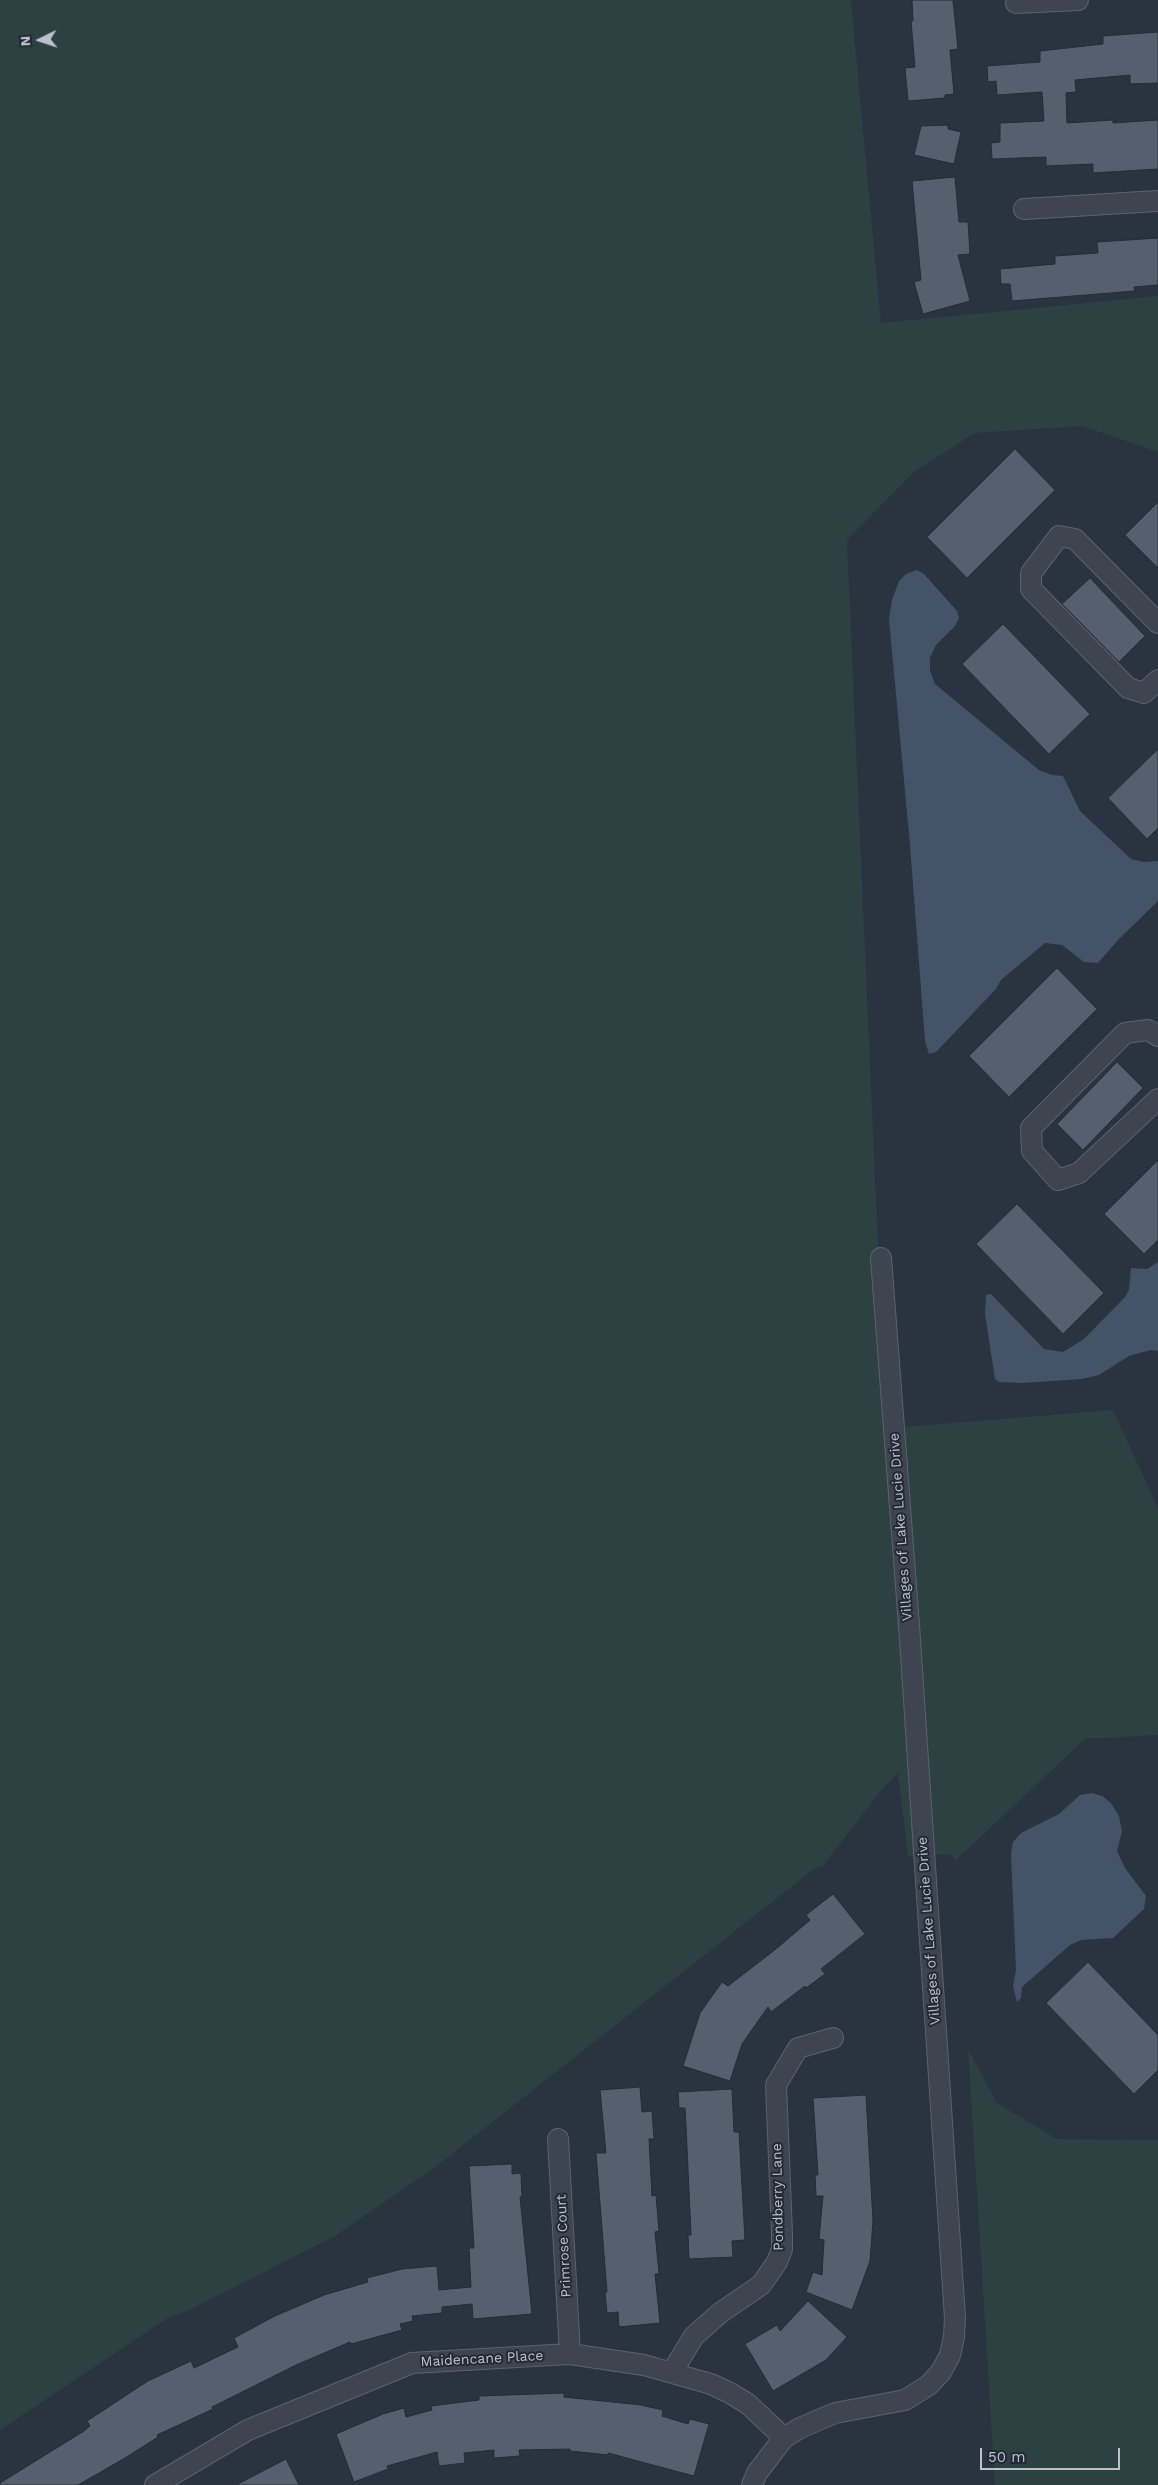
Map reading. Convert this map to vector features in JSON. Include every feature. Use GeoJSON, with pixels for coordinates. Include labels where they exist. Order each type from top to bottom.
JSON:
{"type":"FeatureCollection","features":[{"type":"Feature","properties":{"kind":"street"},"geometry":{"type":"LineString","coordinates":[[1016,3],[1078,0]]}},
{"type":"Feature","properties":{"kind":"street"},"geometry":{"type":"LineString","coordinates":[[1024,209],[1158,201]]}},
{"type":"Feature","properties":{"kind":"street"},"geometry":{"type":"LineString","coordinates":[[1158,623],[1075,539],[1059,536],[1031,572],[1031,589],[1128,688],[1144,693],[1158,680]]}},
{"type":"Feature","properties":{"kind":"street"},"geometry":{"type":"LineString","coordinates":[[1158,1036],[1148,1030],[1125,1032],[1031,1128],[1032,1151],[1058,1180],[1080,1173],[1158,1100]]}},
{"type":"Feature","properties":{"kind":"street","name":"Villages of Lake Lucie Drive"},"geometry":{"type":"LineString","coordinates":[[752,2485],[757,2473],[784,2438],[816,2420],[835,2413],[904,2400],[929,2385],[950,2356],[954,2337],[954,2308],[912,1675],[881,1258]]}},
{"type":"Feature","properties":{"kind":"street","name":"Pondberry Lane"},"geometry":{"type":"LineString","coordinates":[[672,2372],[694,2336],[720,2313],[761,2285],[772,2274],[778,2262],[782,2249],[782,2234],[776,2085],[798,2048],[833,2038]]}},
{"type":"Feature","properties":{"kind":"street","name":"Primrose Court"},"geometry":{"type":"LineString","coordinates":[[558,2139],[570,2354]]}},
{"type":"Feature","properties":{"kind":"street","name":"Maidencane Place"},"geometry":{"type":"LineString","coordinates":[[155,2485],[248,2430],[412,2363],[570,2354],[644,2365],[711,2384],[730,2393],[748,2404],[784,2438]]}},
{"type":"Feature","properties":{"kind":"shaded area"},"geometry":{"type":"Polygon","coordinates":[[[0,0],[851,0],[881,323],[1158,296],[1158,452],[1082,426],[975,433],[914,472],[847,540],[877,1223],[890,1428],[1113,1410],[1158,1508],[1158,1735],[1085,1739],[955,1861],[953,1856],[947,1854],[908,1857],[898,1773],[883,1788],[822,1867],[814,1869],[434,2168],[335,2236],[189,2310],[166,2319],[0,2430],[0,0]]]}},
{"type":"Feature","properties":{"kind":"shaded area"},"geometry":{"type":"Polygon","coordinates":[[[968,2049],[997,2103],[1057,2139],[1158,2140],[1158,2485],[995,2485],[968,2049]]]}},
{"type":"Feature","properties":{"kind":"water"},"geometry":{"type":"Polygon","coordinates":[[[917,570],[924,574],[957,611],[959,618],[955,626],[936,645],[930,658],[930,671],[935,684],[1039,770],[1052,775],[1063,776],[1080,811],[1131,859],[1144,862],[1158,861],[1158,901],[1118,940],[1098,963],[1084,962],[1062,945],[1045,943],[1001,980],[996,989],[936,1052],[929,1054],[925,1041],[910,845],[889,619],[892,600],[899,581],[906,574],[917,570]]]}},
{"type":"Feature","properties":{"kind":"water"},"geometry":{"type":"Polygon","coordinates":[[[1158,1262],[1158,1351],[1151,1350],[1129,1356],[1099,1375],[1082,1379],[1022,1383],[999,1382],[995,1379],[985,1314],[986,1295],[991,1294],[1044,1349],[1063,1352],[1084,1339],[1125,1297],[1129,1290],[1131,1268],[1147,1269],[1158,1262]]]}},
{"type":"Feature","properties":{"kind":"water"},"geometry":{"type":"Polygon","coordinates":[[[1092,1793],[1102,1796],[1111,1803],[1119,1816],[1122,1831],[1117,1851],[1125,1868],[1146,1896],[1144,1909],[1113,1938],[1081,1940],[1070,1945],[1022,1987],[1021,1998],[1017,2002],[1013,1986],[1016,1970],[1011,1854],[1013,1842],[1021,1833],[1059,1814],[1080,1795],[1092,1793]]]}},
{"type":"Feature","properties":{"kind":"building"},"geometry":{"type":"Polygon","coordinates":[[[912,0],[953,0],[958,49],[950,50],[954,94],[945,95],[945,98],[908,101],[905,68],[915,67],[911,21],[913,21],[912,0]]]}},
{"type":"Feature","properties":{"kind":"building"},"geometry":{"type":"Polygon","coordinates":[[[1158,32],[1158,83],[1130,84],[1130,75],[1075,80],[1076,92],[1066,93],[1067,123],[1113,120],[1113,123],[1158,120],[1158,169],[1093,173],[1093,164],[1046,166],[1046,157],[992,159],[991,143],[1000,142],[1000,123],[1044,121],[1042,92],[997,95],[996,81],[988,82],[987,66],[1040,62],[1040,51],[1103,44],[1103,36],[1158,32]]]}},
{"type":"Feature","properties":{"kind":"building"},"geometry":{"type":"Polygon","coordinates":[[[948,125],[948,129],[961,132],[954,164],[914,155],[921,126],[948,125]]]}},
{"type":"Feature","properties":{"kind":"building"},"geometry":{"type":"Polygon","coordinates":[[[955,177],[959,222],[968,222],[970,254],[958,255],[970,301],[923,314],[914,282],[921,280],[912,181],[955,177]]]}},
{"type":"Feature","properties":{"kind":"building"},"geometry":{"type":"Polygon","coordinates":[[[1158,238],[1158,285],[1134,287],[1135,291],[1012,301],[1010,284],[1001,284],[1000,269],[1055,264],[1055,256],[1098,253],[1097,242],[1158,238]]]}},
{"type":"Feature","properties":{"kind":"building"},"geometry":{"type":"Polygon","coordinates":[[[1015,449],[1055,490],[967,578],[927,537],[1015,449]]]}},
{"type":"Feature","properties":{"kind":"building"},"geometry":{"type":"Polygon","coordinates":[[[1158,502],[1158,568],[1125,535],[1158,502]]]}},
{"type":"Feature","properties":{"kind":"building"},"geometry":{"type":"Polygon","coordinates":[[[1090,578],[1145,636],[1119,662],[1062,604],[1090,578]]]}},
{"type":"Feature","properties":{"kind":"building"},"geometry":{"type":"Polygon","coordinates":[[[1003,624],[1090,714],[1049,754],[962,664],[1003,624]]]}},
{"type":"Feature","properties":{"kind":"building"},"geometry":{"type":"Polygon","coordinates":[[[1158,749],[1158,828],[1147,839],[1108,798],[1158,749]]]}},
{"type":"Feature","properties":{"kind":"building"},"geometry":{"type":"Polygon","coordinates":[[[1057,968],[1097,1009],[1009,1097],[969,1056],[1057,968]]]}},
{"type":"Feature","properties":{"kind":"building"},"geometry":{"type":"Polygon","coordinates":[[[1117,1062],[1143,1088],[1083,1150],[1057,1124],[1117,1062]]]}},
{"type":"Feature","properties":{"kind":"building"},"geometry":{"type":"Polygon","coordinates":[[[1158,1160],[1158,1240],[1144,1254],[1104,1214],[1158,1160]]]}},
{"type":"Feature","properties":{"kind":"building"},"geometry":{"type":"Polygon","coordinates":[[[1017,1204],[1104,1293],[1063,1334],[976,1244],[1017,1204]]]}},
{"type":"Feature","properties":{"kind":"building"},"geometry":{"type":"Polygon","coordinates":[[[833,1894],[865,1934],[821,1969],[825,1974],[806,1988],[805,1986],[771,2012],[768,2007],[742,2044],[730,2081],[683,2066],[700,2013],[722,1982],[728,1986],[776,1949],[810,1920],[806,1915],[833,1894]]]}},
{"type":"Feature","properties":{"kind":"building"},"geometry":{"type":"Polygon","coordinates":[[[1088,1962],[1158,2035],[1158,2070],[1134,2094],[1046,2003],[1088,1962]]]}},
{"type":"Feature","properties":{"kind":"building"},"geometry":{"type":"Polygon","coordinates":[[[640,2087],[642,2112],[652,2111],[654,2139],[649,2139],[652,2196],[656,2195],[659,2231],[655,2232],[659,2274],[655,2274],[660,2323],[619,2327],[618,2312],[607,2313],[605,2292],[607,2292],[596,2153],[606,2153],[600,2090],[640,2087]]]}},
{"type":"Feature","properties":{"kind":"building"},"geometry":{"type":"Polygon","coordinates":[[[732,2089],[734,2132],[739,2132],[745,2240],[732,2241],[733,2257],[689,2259],[688,2235],[691,2235],[685,2108],[679,2108],[678,2092],[732,2089]]]}},
{"type":"Feature","properties":{"kind":"building"},"geometry":{"type":"Polygon","coordinates":[[[866,2095],[873,2221],[870,2261],[852,2310],[806,2292],[813,2272],[822,2275],[824,2240],[819,2239],[823,2196],[816,2196],[815,2175],[818,2175],[813,2098],[866,2095]]]}},
{"type":"Feature","properties":{"kind":"building"},"geometry":{"type":"Polygon","coordinates":[[[512,2164],[512,2174],[521,2173],[522,2197],[520,2197],[532,2314],[473,2319],[472,2304],[442,2307],[442,2313],[412,2316],[413,2321],[400,2324],[402,2330],[351,2344],[350,2342],[296,2365],[212,2407],[213,2409],[157,2435],[158,2437],[125,2458],[78,2485],[0,2485],[0,2483],[84,2431],[90,2426],[87,2421],[148,2381],[191,2361],[194,2368],[238,2347],[234,2338],[275,2316],[324,2295],[368,2282],[367,2278],[402,2269],[437,2266],[439,2290],[471,2287],[469,2248],[474,2248],[469,2166],[512,2164]]]}},
{"type":"Feature","properties":{"kind":"building"},"geometry":{"type":"Polygon","coordinates":[[[808,2301],[847,2337],[826,2360],[773,2391],[745,2344],[777,2325],[780,2331],[808,2301]]]}},
{"type":"Feature","properties":{"kind":"building"},"geometry":{"type":"Polygon","coordinates":[[[564,2393],[564,2397],[641,2405],[663,2410],[662,2416],[688,2424],[690,2419],[709,2424],[694,2476],[608,2453],[608,2455],[570,2451],[570,2449],[519,2450],[520,2456],[494,2458],[494,2450],[464,2453],[465,2463],[439,2466],[437,2452],[387,2466],[388,2469],[354,2482],[336,2434],[383,2414],[404,2408],[406,2417],[432,2410],[431,2406],[479,2400],[479,2396],[564,2393]]]}},
{"type":"Feature","properties":{"kind":"building"},"geometry":{"type":"Polygon","coordinates":[[[286,2459],[299,2485],[236,2485],[286,2459]]]}}]}
